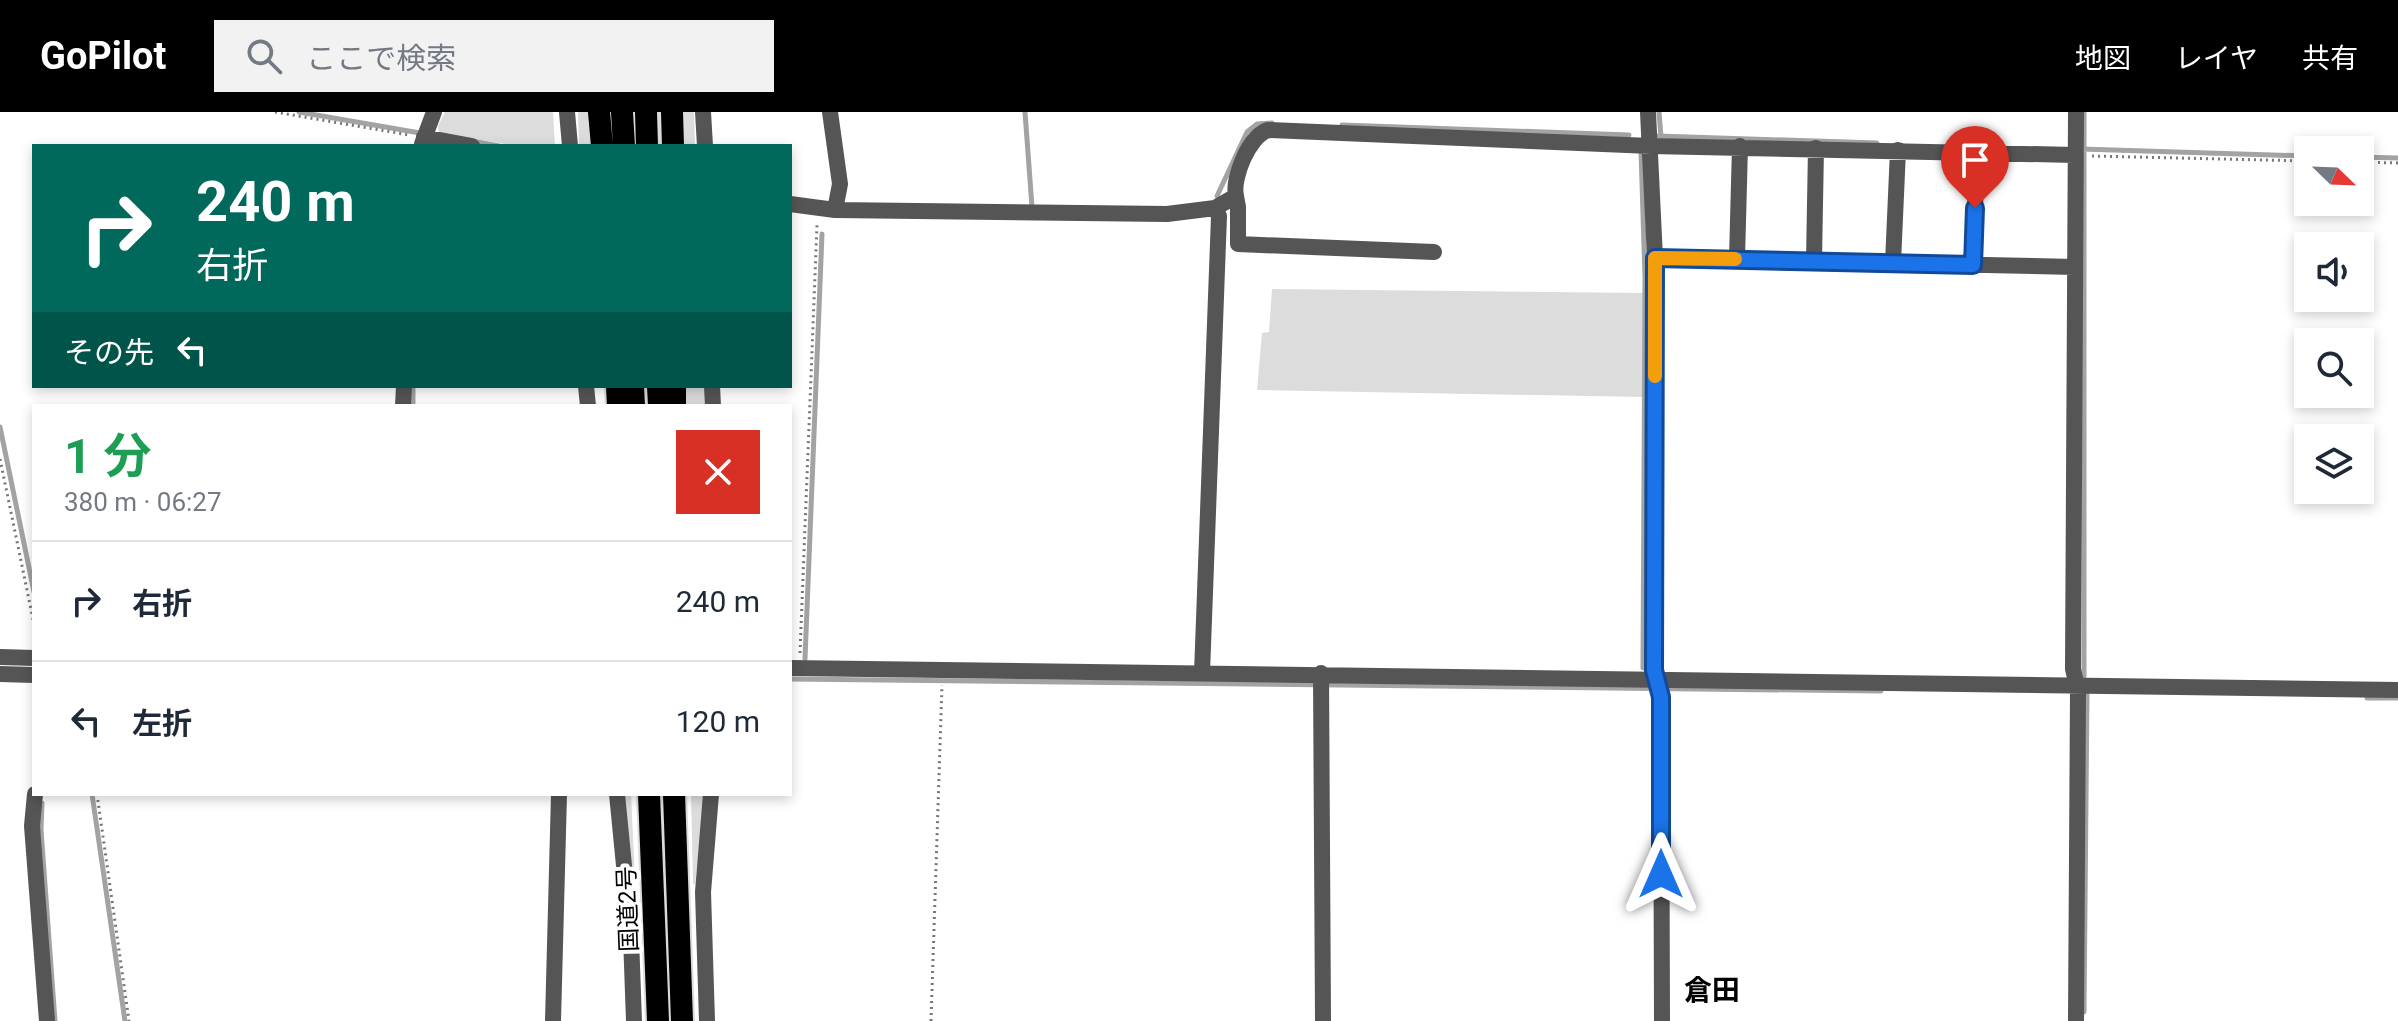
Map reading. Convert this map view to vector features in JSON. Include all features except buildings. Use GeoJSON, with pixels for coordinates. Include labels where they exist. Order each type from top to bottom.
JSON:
{"type":"FeatureCollection","features":[{"type":"Feature","properties":{"kind":"highway"},"geometry":{"type":"LineString","coordinates":[[599,112],[602,144]]}},
{"type":"Feature","properties":{"kind":"highway"},"geometry":{"type":"LineString","coordinates":[[622,112],[624,144]]}},
{"type":"Feature","properties":{"kind":"highway"},"geometry":{"type":"LineString","coordinates":[[646,112],[647,144]]}},
{"type":"Feature","properties":{"kind":"highway"},"geometry":{"type":"LineString","coordinates":[[672,112],[673,144]]}},
{"type":"Feature","properties":{"kind":"highway","name":"国道2号"},"geometry":{"type":"LineString","coordinates":[[649,796],[658,1021]]}},
{"type":"Feature","properties":{"kind":"highway","name":"国道2号"},"geometry":{"type":"LineString","coordinates":[[674,796],[682,1021]]}},
{"type":"Feature","properties":{"kind":"street"},"geometry":{"type":"LineString","coordinates":[[434,112],[423,142],[448,144]]}},
{"type":"Feature","properties":{"kind":"street"},"geometry":{"type":"LineString","coordinates":[[703,112],[705,144]]}},
{"type":"Feature","properties":{"kind":"street"},"geometry":{"type":"LineString","coordinates":[[827,210],[840,184],[830,112]]}},
{"type":"Feature","properties":{"kind":"street"},"geometry":{"type":"LineString","coordinates":[[1648,112],[1655,258],[1662,1021]]}},
{"type":"Feature","properties":{"kind":"street"},"geometry":{"type":"LineString","coordinates":[[2076,112],[2081,156],[2075,267],[2073,669],[2077,691],[2076,1021]]}},
{"type":"Feature","properties":{"kind":"street"},"geometry":{"type":"LineString","coordinates":[[567,113],[570,144]]}},
{"type":"Feature","properties":{"kind":"street"},"geometry":{"type":"LineString","coordinates":[[1202,673],[1219,216],[1253,141],[1260,133],[1268,130],[1651,146],[2081,156]]}},
{"type":"Feature","properties":{"kind":"street"},"geometry":{"type":"LineString","coordinates":[[1737,259],[1740,146]]}},
{"type":"Feature","properties":{"kind":"street"},"geometry":{"type":"LineString","coordinates":[[1814,261],[1816,148]]}},
{"type":"Feature","properties":{"kind":"street"},"geometry":{"type":"LineString","coordinates":[[1893,263],[1898,150]]}},
{"type":"Feature","properties":{"kind":"street"},"geometry":{"type":"LineString","coordinates":[[1973,265],[1977,152]]}},
{"type":"Feature","properties":{"kind":"street"},"geometry":{"type":"LineString","coordinates":[[792,204],[827,210],[1167,214],[1223,203],[1238,207],[1238,244],[1434,252]]}},
{"type":"Feature","properties":{"kind":"street"},"geometry":{"type":"LineString","coordinates":[[1655,258],[2075,267]]}},
{"type":"Feature","properties":{"kind":"street"},"geometry":{"type":"LineString","coordinates":[[0,657],[32,658]]}},
{"type":"Feature","properties":{"kind":"street"},"geometry":{"type":"LineString","coordinates":[[795,668],[1202,673],[1321,680],[2077,691],[2398,690]]}},
{"type":"Feature","properties":{"kind":"street"},"geometry":{"type":"LineString","coordinates":[[0,674],[32,675]]}},
{"type":"Feature","properties":{"kind":"street"},"geometry":{"type":"LineString","coordinates":[[1321,680],[1323,1021]]}},
{"type":"Feature","properties":{"kind":"street"},"geometry":{"type":"LineString","coordinates":[[35,796],[32,826],[47,1021]]}},
{"type":"Feature","properties":{"kind":"street"},"geometry":{"type":"LineString","coordinates":[[553,1021],[559,796]]}},
{"type":"Feature","properties":{"kind":"street"},"geometry":{"type":"LineString","coordinates":[[617,796],[631,937],[634,1021]]}},
{"type":"Feature","properties":{"kind":"street"},"geometry":{"type":"LineString","coordinates":[[707,1021],[703,892],[711,796]]}},
{"type":"Feature","properties":{"kind":"path"},"geometry":{"type":"LineString","coordinates":[[275,112],[423,142]]}},
{"type":"Feature","properties":{"kind":"path"},"geometry":{"type":"LineString","coordinates":[[2081,156],[2294,161]]}},
{"type":"Feature","properties":{"kind":"path"},"geometry":{"type":"LineString","coordinates":[[2374,162],[2398,163]]}},
{"type":"Feature","properties":{"kind":"path"},"geometry":{"type":"LineString","coordinates":[[795,668],[827,210]]}},
{"type":"Feature","properties":{"kind":"path"},"geometry":{"type":"LineString","coordinates":[[0,459],[32,614]]}},
{"type":"Feature","properties":{"kind":"path"},"geometry":{"type":"LineString","coordinates":[[931,1021],[942,685]]}},
{"type":"Feature","properties":{"kind":"path"},"geometry":{"type":"LineString","coordinates":[[97,796],[129,1021]]}},
{"type":"Feature","properties":{"kind":"shaded area"},"geometry":{"type":"Polygon","coordinates":[[[445,112],[553,112],[555,144],[505,144],[439,133],[438,126],[445,112]]]}},
{"type":"Feature","properties":{"kind":"shaded area"},"geometry":{"type":"Polygon","coordinates":[[[578,112],[588,112],[589,144],[579,144],[578,112]]]}},
{"type":"Feature","properties":{"kind":"shaded area"},"geometry":{"type":"Polygon","coordinates":[[[680,112],[694,112],[695,144],[680,144],[680,112]]]}},
{"type":"Feature","properties":{"kind":"shaded area"},"geometry":{"type":"Polygon","coordinates":[[[1272,289],[1643,293],[1643,397],[1257,390],[1262,333],[1269,332],[1272,289]]]}},
{"type":"Feature","properties":{"kind":"shaded area"},"geometry":{"type":"Polygon","coordinates":[[[686,388],[705,388],[705,404],[686,404],[686,388]]]}},
{"type":"Feature","properties":{"kind":"shaded area"},"geometry":{"type":"Polygon","coordinates":[[[623,796],[631,796],[635,880],[632,883],[623,796]]]}},
{"type":"Feature","properties":{"kind":"shaded area"},"geometry":{"type":"Polygon","coordinates":[[[691,796],[705,796],[695,885],[691,796]]]}},
{"type":"Feature","properties":{"kind":"waterway"},"geometry":{"type":"LineString","coordinates":[[299,112],[420,133]]}},
{"type":"Feature","properties":{"kind":"waterway"},"geometry":{"type":"LineString","coordinates":[[1025,112],[1032,207]]}},
{"type":"Feature","properties":{"kind":"waterway"},"geometry":{"type":"LineString","coordinates":[[1659,112],[1661,137]]}},
{"type":"Feature","properties":{"kind":"waterway"},"geometry":{"type":"LineString","coordinates":[[2084,112],[2084,676]]}},
{"type":"Feature","properties":{"kind":"waterway"},"geometry":{"type":"LineString","coordinates":[[1220,202],[1217,196],[1247,132],[1257,124],[1272,123]]}},
{"type":"Feature","properties":{"kind":"waterway"},"geometry":{"type":"LineString","coordinates":[[1342,125],[1629,135]]}},
{"type":"Feature","properties":{"kind":"waterway"},"geometry":{"type":"LineString","coordinates":[[1658,136],[1877,143]]}},
{"type":"Feature","properties":{"kind":"waterway"},"geometry":{"type":"LineString","coordinates":[[472,141],[488,144]]}},
{"type":"Feature","properties":{"kind":"waterway"},"geometry":{"type":"LineString","coordinates":[[2081,149],[2294,156]]}},
{"type":"Feature","properties":{"kind":"waterway"},"geometry":{"type":"LineString","coordinates":[[1641,151],[1645,277],[1643,668]]}},
{"type":"Feature","properties":{"kind":"waterway"},"geometry":{"type":"LineString","coordinates":[[2374,157],[2398,158]]}},
{"type":"Feature","properties":{"kind":"waterway"},"geometry":{"type":"LineString","coordinates":[[805,659],[822,234]]}},
{"type":"Feature","properties":{"kind":"waterway"},"geometry":{"type":"LineString","coordinates":[[413,388],[413,404]]}},
{"type":"Feature","properties":{"kind":"waterway"},"geometry":{"type":"LineString","coordinates":[[0,427],[32,582]]}},
{"type":"Feature","properties":{"kind":"waterway"},"geometry":{"type":"LineString","coordinates":[[792,679],[1881,691]]}},
{"type":"Feature","properties":{"kind":"waterway"},"geometry":{"type":"LineString","coordinates":[[2084,1012],[2087,693]]}},
{"type":"Feature","properties":{"kind":"waterway"},"geometry":{"type":"LineString","coordinates":[[2367,698],[2398,698]]}},
{"type":"Feature","properties":{"kind":"waterway"},"geometry":{"type":"LineString","coordinates":[[92,796],[125,1021]]}},
{"type":"Feature","properties":{"kind":"waterway"},"geometry":{"type":"LineString","coordinates":[[42,803],[41,830],[55,1021]]}},
{"type":"Feature","properties":{"kind":"slow traffic"},"geometry":{"type":"LineString","coordinates":[[1655,376],[1655,258],[1735,259]]}},
{"type":"Feature","properties":{"kind":"district","name":"倉田"},"geometry":{"type":"Point","coordinates":[1712,990]}},
{"type":"Feature","properties":{"kind":"route"},"geometry":{"type":"LineString","coordinates":[[1661,874],[1661,697],[1654,670],[1655,258],[1973,265],[1975,208]]}}]}
